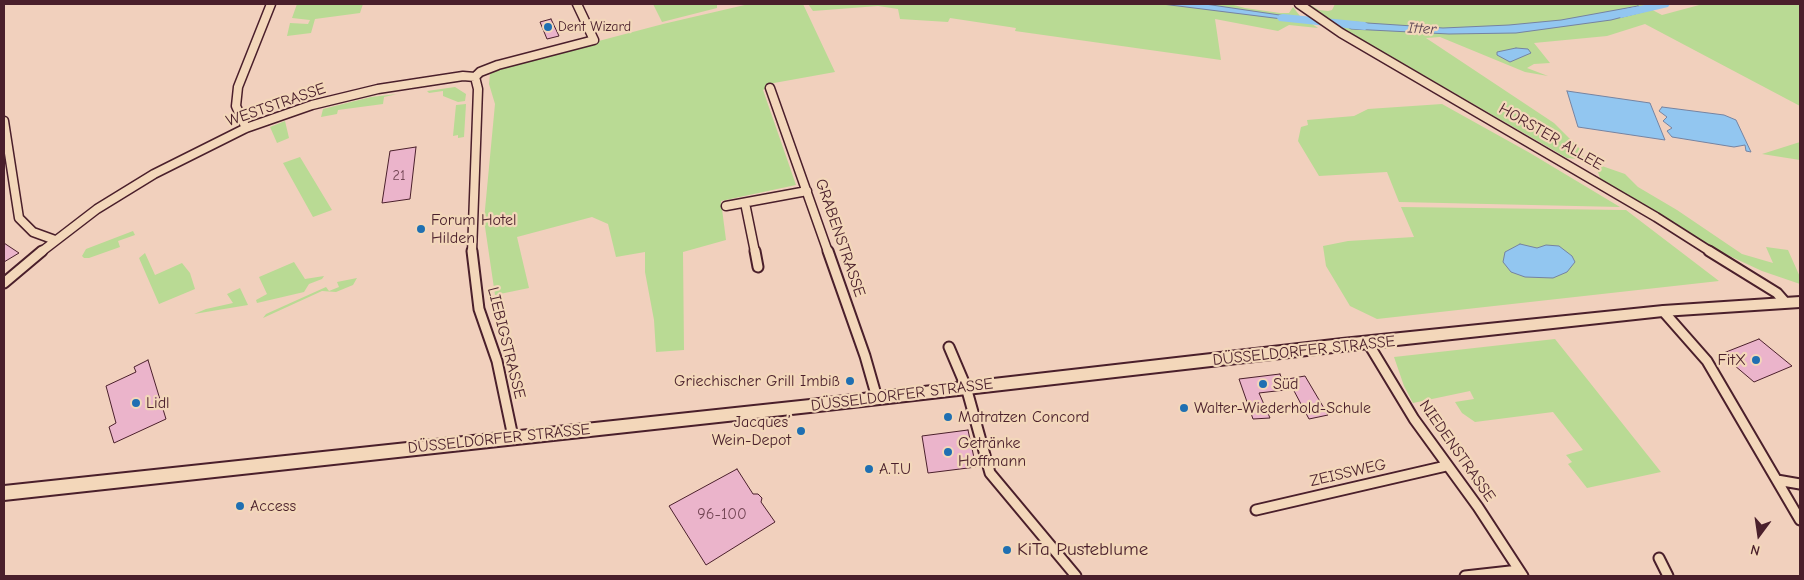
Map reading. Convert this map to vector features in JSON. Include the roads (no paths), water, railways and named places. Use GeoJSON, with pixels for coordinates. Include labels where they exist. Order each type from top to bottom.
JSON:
{"type":"FeatureCollection","features":[{"type":"Feature","properties":{"kind":"main road","name":"DÜSSELDORFER STRASSE"},"geometry":{"type":"LineString","coordinates":[[4,494],[513,436],[877,398],[1663,311],[1800,302]]}},
{"type":"Feature","properties":{"kind":"street"},"geometry":{"type":"LineString","coordinates":[[246,128],[236,106],[238,86],[271,4]]}},
{"type":"Feature","properties":{"kind":"street","name":"WESTSTRASSE"},"geometry":{"type":"LineString","coordinates":[[4,283],[55,240],[98,209],[154,174],[246,128],[312,105],[378,90],[462,76],[475,76],[498,65],[594,40],[577,4]]}},
{"type":"Feature","properties":{"kind":"street","name":"HORSTER ALLEE"},"geometry":{"type":"LineString","coordinates":[[1299,4],[1336,30],[1640,208],[1769,288],[1784,302]]}},
{"type":"Feature","properties":{"kind":"street","name":"LIEBIGSTRASSE"},"geometry":{"type":"LineString","coordinates":[[475,76],[478,89],[472,249],[479,309],[496,362],[513,436]]}},
{"type":"Feature","properties":{"kind":"street","name":"GRABENSTRASSE"},"geometry":{"type":"LineString","coordinates":[[770,88],[865,356],[877,398]]}},
{"type":"Feature","properties":{"kind":"street"},"geometry":{"type":"LineString","coordinates":[[4,121],[8,180],[20,218],[33,232],[55,240]]}},
{"type":"Feature","properties":{"kind":"street"},"geometry":{"type":"LineString","coordinates":[[726,206],[807,191]]}},
{"type":"Feature","properties":{"kind":"street"},"geometry":{"type":"LineString","coordinates":[[745,203],[758,267]]}},
{"type":"Feature","properties":{"kind":"street"},"geometry":{"type":"LineString","coordinates":[[1663,311],[1707,361],[1800,520]]}},
{"type":"Feature","properties":{"kind":"street","name":"NIEDENSTRASSE"},"geometry":{"type":"LineString","coordinates":[[1368,343],[1446,466],[1478,507],[1521,573]]}},
{"type":"Feature","properties":{"kind":"street"},"geometry":{"type":"LineString","coordinates":[[949,347],[966,388],[990,473],[1076,576]]}},
{"type":"Feature","properties":{"kind":"street","name":"ZEISSWEG"},"geometry":{"type":"LineString","coordinates":[[1256,510],[1446,466]]}},
{"type":"Feature","properties":{"kind":"street"},"geometry":{"type":"LineString","coordinates":[[1777,480],[1800,484]]}},
{"type":"Feature","properties":{"kind":"street"},"geometry":{"type":"LineString","coordinates":[[1659,558],[1668,576]]}},
{"type":"Feature","properties":{"kind":"street"},"geometry":{"type":"LineString","coordinates":[[1466,576],[1521,573]]}},
{"type":"Feature","properties":{"kind":"water"},"geometry":{"type":"Polygon","coordinates":[[[1162,4],[1205,4],[1300,18],[1306,22],[1162,4]]]}},
{"type":"Feature","properties":{"kind":"water"},"geometry":{"type":"Polygon","coordinates":[[[1638,6],[1646,11],[1611,20],[1516,33],[1449,34],[1351,29],[1337,21],[1443,28],[1509,25],[1561,20],[1638,6]]]}},
{"type":"Feature","properties":{"kind":"water"},"geometry":{"type":"Polygon","coordinates":[[[1516,48],[1528,49],[1531,53],[1510,62],[1497,55],[1497,52],[1516,48]]]}},
{"type":"Feature","properties":{"kind":"water"},"geometry":{"type":"Polygon","coordinates":[[[1567,91],[1650,103],[1665,140],[1578,127],[1567,91]]]}},
{"type":"Feature","properties":{"kind":"water"},"geometry":{"type":"Polygon","coordinates":[[[1662,107],[1724,115],[1736,120],[1751,152],[1746,151],[1745,145],[1734,147],[1672,137],[1667,131],[1672,128],[1663,121],[1667,117],[1659,111],[1662,107]]]}},
{"type":"Feature","properties":{"kind":"water"},"geometry":{"type":"Polygon","coordinates":[[[1520,244],[1537,248],[1546,245],[1559,246],[1572,256],[1575,262],[1567,272],[1553,278],[1525,277],[1511,272],[1503,262],[1505,252],[1520,244]]]}},
{"type":"Feature","properties":{"kind":"waterway","name":"Itter"},"geometry":{"type":"LineString","coordinates":[[1621,14],[1664,4]]}},
{"type":"Feature","properties":{"kind":"waterway","name":"Itter"},"geometry":{"type":"LineString","coordinates":[[1283,18],[1365,26]]}},
{"type":"Feature","properties":{"kind":"place","name":"Dent Wizard"},"geometry":{"type":"Point","coordinates":[548,27]}},
{"type":"Feature","properties":{"kind":"place","name":"Forum Hotel Hilden"},"geometry":{"type":"Point","coordinates":[421,229]}},
{"type":"Feature","properties":{"kind":"place","name":"FitX"},"geometry":{"type":"Point","coordinates":[1756,360]}},
{"type":"Feature","properties":{"kind":"place","name":"Griechischer Grill Imbiß"},"geometry":{"type":"Point","coordinates":[850,381]}},
{"type":"Feature","properties":{"kind":"place","name":"Süd"},"geometry":{"type":"Point","coordinates":[1263,384]}},
{"type":"Feature","properties":{"kind":"place","name":"Lidl"},"geometry":{"type":"Point","coordinates":[136,403]}},
{"type":"Feature","properties":{"kind":"place","name":"Walter-Wiederhold-Schule"},"geometry":{"type":"Point","coordinates":[1184,408]}},
{"type":"Feature","properties":{"kind":"place","name":"Matratzen Concord"},"geometry":{"type":"Point","coordinates":[948,417]}},
{"type":"Feature","properties":{"kind":"place","name":"Jacques’ Wein-Depot"},"geometry":{"type":"Point","coordinates":[801,431]}},
{"type":"Feature","properties":{"kind":"place","name":"Getränke Hoffmann"},"geometry":{"type":"Point","coordinates":[948,452]}},
{"type":"Feature","properties":{"kind":"place","name":"A.T.U"},"geometry":{"type":"Point","coordinates":[869,469]}},
{"type":"Feature","properties":{"kind":"place","name":"Access"},"geometry":{"type":"Point","coordinates":[240,506]}},
{"type":"Feature","properties":{"kind":"place","name":"KiTa Pusteblume"},"geometry":{"type":"Point","coordinates":[1007,550]}}]}
